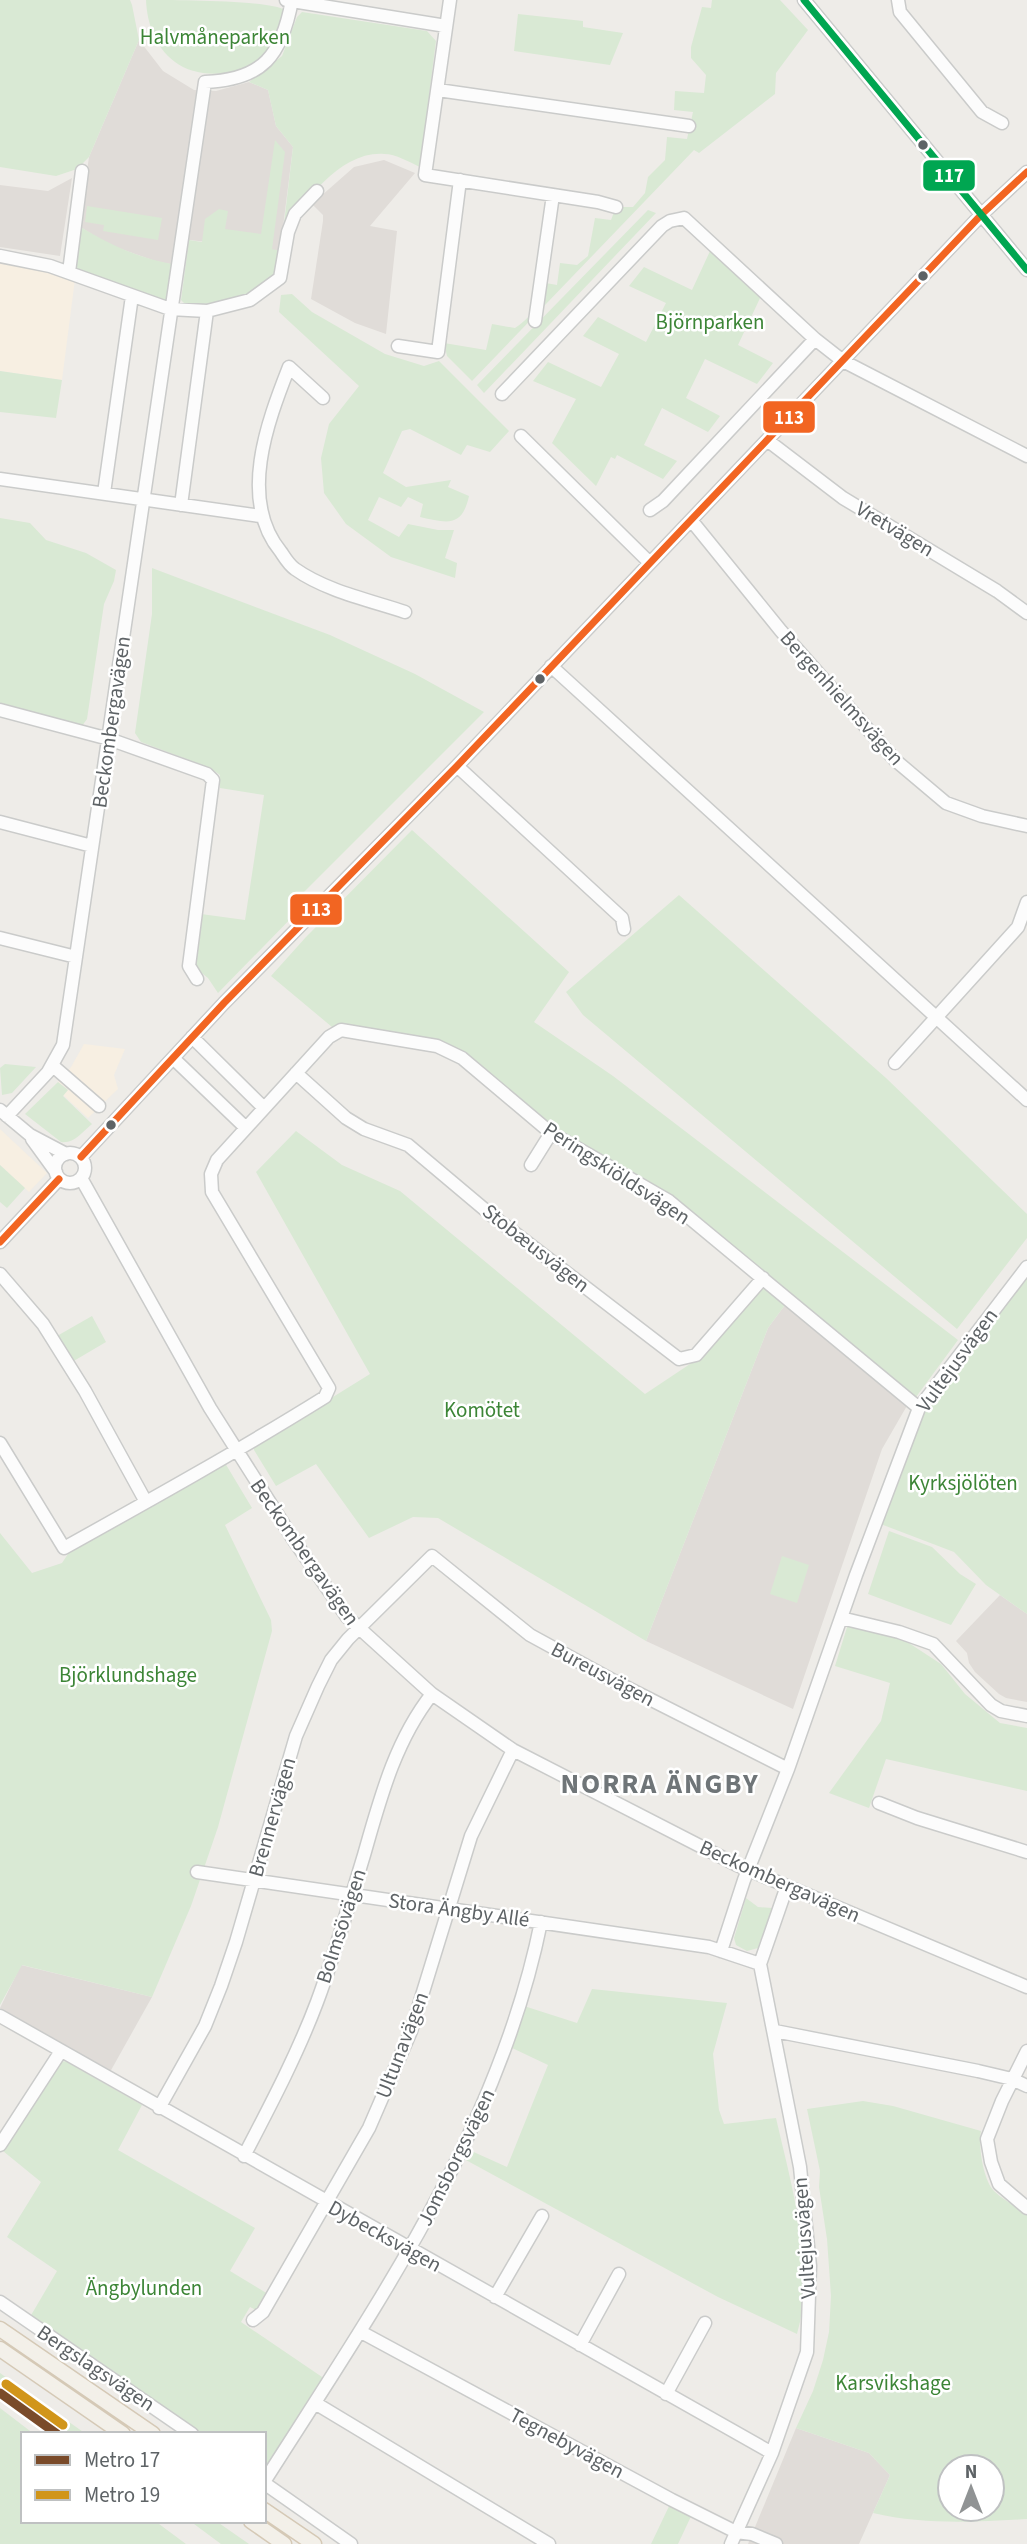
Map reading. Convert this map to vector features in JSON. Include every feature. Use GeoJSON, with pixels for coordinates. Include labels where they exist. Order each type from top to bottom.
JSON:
{"type":"FeatureCollection","features":[{"type":"Feature","properties":{"kind":"main road","name":"Bergslagsvägen"},"geometry":{"type":"LineString","coordinates":[[0,2329],[150,2432]]}},
{"type":"Feature","properties":{"kind":"main road","name":"Bergslagsvägen"},"geometry":{"type":"LineString","coordinates":[[0,2349],[120,2432]]}},
{"type":"Feature","properties":{"kind":"main road"},"geometry":{"type":"LineString","coordinates":[[266,2511],[314,2544]]}},
{"type":"Feature","properties":{"kind":"main road"},"geometry":{"type":"LineString","coordinates":[[254,2523],[284,2544]]}},
{"type":"Feature","properties":{"kind":"street"},"geometry":{"type":"LineString","coordinates":[[286,0],[446,26]]}},
{"type":"Feature","properties":{"kind":"street","name":"Beckombergavägen"},"geometry":{"type":"LineString","coordinates":[[4,1113],[53,1066],[63,1045],[205,82],[225,82],[242,77],[264,63],[279,47],[287,28],[292,0]]}},
{"type":"Feature","properties":{"kind":"street"},"geometry":{"type":"LineString","coordinates":[[450,0],[425,175],[616,207]]}},
{"type":"Feature","properties":{"kind":"street"},"geometry":{"type":"LineString","coordinates":[[804,0],[1027,270]]}},
{"type":"Feature","properties":{"kind":"street"},"geometry":{"type":"LineString","coordinates":[[898,0],[900,12],[982,112],[1002,123]]}},
{"type":"Feature","properties":{"kind":"street"},"geometry":{"type":"LineString","coordinates":[[438,90],[689,126]]}},
{"type":"Feature","properties":{"kind":"street"},"geometry":{"type":"LineString","coordinates":[[69,272],[82,170]]}},
{"type":"Feature","properties":{"kind":"street"},"geometry":{"type":"LineString","coordinates":[[80,1157],[192,1037],[457,766],[982,214],[1027,172]]}},
{"type":"Feature","properties":{"kind":"street"},"geometry":{"type":"LineString","coordinates":[[398,346],[438,352],[460,180]]}},
{"type":"Feature","properties":{"kind":"street"},"geometry":{"type":"LineString","coordinates":[[0,256],[50,265],[170,309],[207,311],[250,300],[280,278],[288,232],[295,214],[317,191]]}},
{"type":"Feature","properties":{"kind":"street"},"geometry":{"type":"LineString","coordinates":[[535,321],[553,195]]}},
{"type":"Feature","properties":{"kind":"street"},"geometry":{"type":"LineString","coordinates":[[502,394],[662,226],[684,218],[843,361],[1027,456]]}},
{"type":"Feature","properties":{"kind":"street"},"geometry":{"type":"LineString","coordinates":[[104,493],[132,296]]}},
{"type":"Feature","properties":{"kind":"street"},"geometry":{"type":"LineString","coordinates":[[181,505],[207,311]]}},
{"type":"Feature","properties":{"kind":"street"},"geometry":{"type":"LineString","coordinates":[[650,510],[663,501],[816,339]]}},
{"type":"Feature","properties":{"kind":"street"},"geometry":{"type":"LineString","coordinates":[[323,398],[289,368],[276,401],[262,456],[260,516],[273,543],[293,567],[322,584],[405,612]]}},
{"type":"Feature","properties":{"kind":"street"},"geometry":{"type":"LineString","coordinates":[[521,436],[650,563]]}},
{"type":"Feature","properties":{"kind":"street","name":"Vretvägen"},"geometry":{"type":"LineString","coordinates":[[767,440],[843,498],[997,591],[1027,613]]}},
{"type":"Feature","properties":{"kind":"street"},"geometry":{"type":"LineString","coordinates":[[0,479],[260,516]]}},
{"type":"Feature","properties":{"kind":"street","name":"Bergenhielmsvägen"},"geometry":{"type":"LineString","coordinates":[[691,520],[781,631],[895,760],[946,803],[982,816],[1027,826]]}},
{"type":"Feature","properties":{"kind":"street"},"geometry":{"type":"LineString","coordinates":[[551,667],[1027,1100]]}},
{"type":"Feature","properties":{"kind":"street"},"geometry":{"type":"LineString","coordinates":[[0,710],[109,739],[207,774],[214,780],[189,966],[197,979]]}},
{"type":"Feature","properties":{"kind":"street"},"geometry":{"type":"LineString","coordinates":[[457,766],[622,918],[624,929]]}},
{"type":"Feature","properties":{"kind":"street"},"geometry":{"type":"LineString","coordinates":[[0,822],[92,846]]}},
{"type":"Feature","properties":{"kind":"street"},"geometry":{"type":"LineString","coordinates":[[895,1063],[1018,927],[1027,902]]}},
{"type":"Feature","properties":{"kind":"street"},"geometry":{"type":"LineString","coordinates":[[0,939],[76,957]]}},
{"type":"Feature","properties":{"kind":"street","name":"Peringskiöldsvägen"},"geometry":{"type":"LineString","coordinates":[[236,1451],[325,1397],[329,1388],[212,1192],[211,1174],[217,1160],[263,1107],[329,1037],[341,1030],[437,1046],[462,1058],[551,1133],[669,1201],[919,1408]]}},
{"type":"Feature","properties":{"kind":"street"},"geometry":{"type":"LineString","coordinates":[[192,1037],[263,1107]]}},
{"type":"Feature","properties":{"kind":"street"},"geometry":{"type":"LineString","coordinates":[[173,1058],[245,1127]]}},
{"type":"Feature","properties":{"kind":"street"},"geometry":{"type":"LineString","coordinates":[[53,1066],[99,1106]]}},
{"type":"Feature","properties":{"kind":"street","name":"Stobæusvägen"},"geometry":{"type":"LineString","coordinates":[[296,1073],[346,1118],[364,1129],[408,1145],[490,1214],[679,1359],[696,1355],[763,1279]]}},
{"type":"Feature","properties":{"kind":"street"},"geometry":{"type":"LineString","coordinates":[[4,1113],[30,1135],[66,1154]]}},
{"type":"Feature","properties":{"kind":"street"},"geometry":{"type":"LineString","coordinates":[[531,1165],[551,1133]]}},
{"type":"Feature","properties":{"kind":"street"},"geometry":{"type":"LineString","coordinates":[[0,1242],[58,1176],[58,1160],[71,1153],[80,1157],[85,1169],[81,1178],[71,1183],[58,1176],[30,1135]]}},
{"type":"Feature","properties":{"kind":"street","name":"Beckombergavägen"},"geometry":{"type":"LineString","coordinates":[[81,1178],[236,1451],[347,1618],[432,1694],[513,1750],[749,1870],[1027,1987]]}},
{"type":"Feature","properties":{"kind":"street"},"geometry":{"type":"LineString","coordinates":[[0,1222],[10,1232]]}},
{"type":"Feature","properties":{"kind":"street","name":"Vultejusvägen"},"geometry":{"type":"LineString","coordinates":[[721,1951],[919,1408],[1027,1267]]}},
{"type":"Feature","properties":{"kind":"street"},"geometry":{"type":"LineString","coordinates":[[0,1274],[43,1324],[85,1391],[146,1502]]}},
{"type":"Feature","properties":{"kind":"street"},"geometry":{"type":"LineString","coordinates":[[0,1443],[64,1548],[236,1451]]}},
{"type":"Feature","properties":{"kind":"street","name":"Brennervägen"},"geometry":{"type":"LineString","coordinates":[[159,2108],[205,2026],[221,1986],[306,1709],[331,1660],[432,1556]]}},
{"type":"Feature","properties":{"kind":"street","name":"Bureusvägen"},"geometry":{"type":"LineString","coordinates":[[432,1556],[530,1635],[788,1769]]}},
{"type":"Feature","properties":{"kind":"street"},"geometry":{"type":"LineString","coordinates":[[841,1618],[899,1632],[933,1644],[991,1705],[1001,1711],[1027,1716]]}},
{"type":"Feature","properties":{"kind":"street","name":"Bolmsövägen"},"geometry":{"type":"LineString","coordinates":[[244,2156],[288,2070],[317,2002],[388,1776],[400,1746],[432,1694]]}},
{"type":"Feature","properties":{"kind":"street","name":"Ultunavägen"},"geometry":{"type":"LineString","coordinates":[[253,2320],[263,2312],[369,2128],[411,2031],[471,1836],[513,1750]]}},
{"type":"Feature","properties":{"kind":"street"},"geometry":{"type":"LineString","coordinates":[[879,1803],[917,1818],[1027,1852]]}},
{"type":"Feature","properties":{"kind":"street","name":"Stora Ängby Allé"},"geometry":{"type":"LineString","coordinates":[[197,1872],[709,1947],[760,1964]]}},
{"type":"Feature","properties":{"kind":"street"},"geometry":{"type":"LineString","coordinates":[[760,1964],[787,1886]]}},
{"type":"Feature","properties":{"kind":"street","name":"Jomsborgsvägen"},"geometry":{"type":"LineString","coordinates":[[266,2480],[361,2332],[451,2174],[496,2076],[523,1995],[541,1922]]}},
{"type":"Feature","properties":{"kind":"street","name":"Vultejusvägen"},"geometry":{"type":"LineString","coordinates":[[731,2544],[772,2453],[807,2351],[810,2266],[800,2167],[760,1964]]}},
{"type":"Feature","properties":{"kind":"street","name":"Dybecksvägen"},"geometry":{"type":"LineString","coordinates":[[0,2016],[772,2453]]}},
{"type":"Feature","properties":{"kind":"street"},"geometry":{"type":"LineString","coordinates":[[775,2031],[1012,2079],[1027,2086]]}},
{"type":"Feature","properties":{"kind":"street"},"geometry":{"type":"LineString","coordinates":[[0,2145],[61,2051]]}},
{"type":"Feature","properties":{"kind":"street"},"geometry":{"type":"LineString","coordinates":[[1027,2051],[1012,2079],[988,2139],[991,2162],[999,2184],[1027,2208]]}},
{"type":"Feature","properties":{"kind":"street"},"geometry":{"type":"LineString","coordinates":[[495,2297],[542,2216]]}},
{"type":"Feature","properties":{"kind":"street"},"geometry":{"type":"LineString","coordinates":[[580,2346],[619,2274]]}},
{"type":"Feature","properties":{"kind":"street","name":"Bergslagsvägen"},"geometry":{"type":"LineString","coordinates":[[0,2302],[189,2432]]}},
{"type":"Feature","properties":{"kind":"street"},"geometry":{"type":"LineString","coordinates":[[666,2394],[705,2323]]}},
{"type":"Feature","properties":{"kind":"street","name":"Tegnebyvägen"},"geometry":{"type":"LineString","coordinates":[[361,2332],[672,2500],[736,2532],[752,2534],[776,2544]]}},
{"type":"Feature","properties":{"kind":"street"},"geometry":{"type":"LineString","coordinates":[[315,2403],[549,2544]]}},
{"type":"Feature","properties":{"kind":"street"},"geometry":{"type":"LineString","coordinates":[[266,2484],[351,2544]]}},
{"type":"Feature","properties":{"kind":"shaded area"},"geometry":{"type":"Polygon","coordinates":[[[139,40],[163,71],[194,90],[216,91],[249,82],[268,90],[276,126],[293,147],[280,251],[190,240],[185,267],[155,261],[107,244],[79,226],[89,157],[139,40]]]}},
{"type":"Feature","properties":{"kind":"shaded area"},"geometry":{"type":"Polygon","coordinates":[[[384,160],[415,173],[370,226],[397,231],[386,334],[355,323],[311,299],[323,221],[323,215],[312,204],[354,167],[384,160]]]}},
{"type":"Feature","properties":{"kind":"shaded area"},"geometry":{"type":"Polygon","coordinates":[[[72,178],[60,256],[0,247],[0,185],[48,191],[72,178]]]}},
{"type":"Feature","properties":{"kind":"shaded area"},"geometry":{"type":"Polygon","coordinates":[[[0,262],[50,269],[75,279],[62,380],[0,371],[0,262]]]}},
{"type":"Feature","properties":{"kind":"shaded area"},"geometry":{"type":"Polygon","coordinates":[[[84,1044],[125,1049],[114,1075],[118,1089],[88,1118],[63,1095],[68,1089],[58,1082],[71,1067],[84,1044]]]}},
{"type":"Feature","properties":{"kind":"shaded area"},"geometry":{"type":"Polygon","coordinates":[[[0,1129],[47,1173],[29,1192],[0,1165],[0,1129]]]}},
{"type":"Feature","properties":{"kind":"shaded area"},"geometry":{"type":"Polygon","coordinates":[[[785,1305],[908,1404],[882,1449],[793,1709],[646,1641],[768,1328],[785,1305]]]}},
{"type":"Feature","properties":{"kind":"shaded area"},"geometry":{"type":"Polygon","coordinates":[[[1000,1595],[1027,1614],[1027,1702],[999,1694],[975,1672],[967,1653],[956,1641],[1000,1595]]]}},
{"type":"Feature","properties":{"kind":"shaded area"},"geometry":{"type":"Polygon","coordinates":[[[21,1965],[152,1997],[110,2072],[0,2008],[21,1965]]]}},
{"type":"Feature","properties":{"kind":"shaded area"},"geometry":{"type":"Polygon","coordinates":[[[796,2428],[869,2453],[890,2475],[859,2544],[748,2544],[796,2428]]]}},
{"type":"Feature","properties":{"kind":"green space"},"geometry":{"type":"Polygon","coordinates":[[[0,0],[130,0],[139,40],[89,157],[77,169],[56,176],[0,167],[0,0]]]}},
{"type":"Feature","properties":{"kind":"green space","name":"Halvmåneparken"},"geometry":{"type":"Polygon","coordinates":[[[146,0],[241,2],[285,10],[276,41],[257,61],[230,72],[200,73],[175,62],[162,49],[153,34],[146,0]]]}},
{"type":"Feature","properties":{"kind":"green space"},"geometry":{"type":"Polygon","coordinates":[[[712,0],[780,0],[808,30],[776,73],[775,94],[699,153],[694,150],[472,381],[447,356],[444,343],[486,350],[492,324],[515,328],[522,323],[534,309],[540,282],[557,285],[560,263],[577,265],[588,256],[595,218],[611,220],[616,207],[633,207],[645,193],[648,177],[665,160],[667,137],[687,139],[693,112],[674,110],[675,91],[704,93],[706,75],[691,58],[691,47],[702,7],[711,8],[712,0]]]}},
{"type":"Feature","properties":{"kind":"green space"},"geometry":{"type":"Polygon","coordinates":[[[302,12],[427,31],[436,41],[420,167],[389,154],[368,155],[353,161],[339,169],[313,193],[283,232],[293,147],[276,126],[268,90],[249,82],[282,56],[297,17],[302,12]]]}},
{"type":"Feature","properties":{"kind":"green space"},"geometry":{"type":"Polygon","coordinates":[[[518,14],[583,21],[583,27],[623,33],[610,65],[514,51],[518,14]]]}},
{"type":"Feature","properties":{"kind":"green space"},"geometry":{"type":"Polygon","coordinates":[[[275,140],[285,152],[272,249],[280,251],[276,276],[234,299],[186,305],[181,300],[189,240],[202,242],[205,219],[219,209],[228,211],[225,229],[261,234],[275,140]]]}},
{"type":"Feature","properties":{"kind":"green space"},"geometry":{"type":"Polygon","coordinates":[[[87,206],[162,218],[158,240],[103,231],[104,225],[85,222],[87,206]]]}},
{"type":"Feature","properties":{"kind":"green space"},"geometry":{"type":"Polygon","coordinates":[[[648,210],[656,213],[484,393],[477,385],[648,210]]]}},
{"type":"Feature","properties":{"kind":"green space"},"geometry":{"type":"Polygon","coordinates":[[[79,226],[124,249],[172,264],[167,300],[161,302],[73,268],[79,226]]]}},
{"type":"Feature","properties":{"kind":"green space","name":"Björnparken"},"geometry":{"type":"Polygon","coordinates":[[[711,249],[761,296],[738,345],[773,363],[757,384],[705,359],[686,398],[720,416],[708,432],[662,408],[644,445],[677,461],[663,479],[617,455],[615,459],[611,457],[596,486],[552,443],[576,399],[533,381],[548,362],[601,387],[619,354],[583,336],[598,317],[646,342],[666,303],[629,286],[644,267],[692,290],[711,249]]]}},
{"type":"Feature","properties":{"kind":"green space"},"geometry":{"type":"Polygon","coordinates":[[[292,294],[312,312],[385,354],[424,366],[439,361],[509,431],[490,452],[467,445],[461,455],[410,429],[402,431],[383,473],[406,487],[451,480],[448,487],[469,496],[462,514],[452,521],[420,517],[423,504],[408,497],[401,507],[379,497],[368,520],[399,537],[408,524],[454,530],[445,558],[457,563],[455,578],[391,557],[346,524],[324,493],[321,458],[329,424],[359,386],[279,312],[281,295],[292,294]]]}},
{"type":"Feature","properties":{"kind":"green space"},"geometry":{"type":"Polygon","coordinates":[[[0,371],[62,380],[56,418],[0,412],[0,371]]]}},
{"type":"Feature","properties":{"kind":"green space"},"geometry":{"type":"Polygon","coordinates":[[[0,518],[30,523],[46,540],[86,553],[116,570],[104,604],[87,719],[82,726],[0,703],[0,518]]]}},
{"type":"Feature","properties":{"kind":"green space"},"geometry":{"type":"Polygon","coordinates":[[[152,568],[330,635],[415,674],[484,712],[298,898],[302,907],[218,993],[208,978],[193,966],[201,914],[245,920],[264,795],[220,788],[220,775],[210,768],[141,742],[135,733],[152,614],[152,568]]]}},
{"type":"Feature","properties":{"kind":"green space"},"geometry":{"type":"Polygon","coordinates":[[[412,830],[569,972],[534,1022],[613,1076],[958,1340],[916,1397],[662,1191],[556,1131],[453,1047],[405,1035],[332,1027],[271,976],[412,830]]]}},
{"type":"Feature","properties":{"kind":"green space"},"geometry":{"type":"Polygon","coordinates":[[[679,895],[886,1078],[1027,1214],[1027,1238],[957,1329],[583,1015],[566,992],[679,895]]]}},
{"type":"Feature","properties":{"kind":"green space"},"geometry":{"type":"Polygon","coordinates":[[[5,1064],[36,1067],[12,1093],[2,1095],[0,1068],[5,1064]]]}},
{"type":"Feature","properties":{"kind":"green space"},"geometry":{"type":"Polygon","coordinates":[[[58,1082],[68,1090],[63,1096],[92,1124],[78,1137],[66,1142],[61,1142],[25,1114],[58,1082]]]}},
{"type":"Feature","properties":{"kind":"green space","name":"Komötet"},"geometry":{"type":"Polygon","coordinates":[[[296,1131],[342,1165],[400,1191],[645,1394],[708,1352],[763,1285],[785,1305],[768,1328],[646,1641],[438,1518],[413,1517],[369,1538],[316,1464],[276,1486],[254,1446],[370,1374],[256,1172],[296,1131]]]}},
{"type":"Feature","properties":{"kind":"green space"},"geometry":{"type":"Polygon","coordinates":[[[0,1165],[25,1188],[7,1208],[0,1202],[0,1165]]]}},
{"type":"Feature","properties":{"kind":"green space","name":"Kyrksjölöten"},"geometry":{"type":"Polygon","coordinates":[[[1027,1274],[1027,1614],[986,1585],[954,1552],[878,1523],[925,1408],[1027,1274]]]}},
{"type":"Feature","properties":{"kind":"green space"},"geometry":{"type":"Polygon","coordinates":[[[92,1316],[106,1342],[72,1362],[57,1336],[92,1316]]]}},
{"type":"Feature","properties":{"kind":"green space","name":"Björklundshage"},"geometry":{"type":"Polygon","coordinates":[[[225,1463],[252,1508],[225,1525],[271,1620],[272,1631],[218,1827],[191,1906],[152,1997],[22,1965],[0,2005],[0,1533],[32,1573],[62,1563],[70,1551],[225,1463]]]}},
{"type":"Feature","properties":{"kind":"green space"},"geometry":{"type":"Polygon","coordinates":[[[889,1531],[932,1547],[960,1574],[976,1584],[951,1625],[868,1594],[889,1531]]]}},
{"type":"Feature","properties":{"kind":"green space"},"geometry":{"type":"Polygon","coordinates":[[[782,1556],[809,1565],[797,1603],[770,1594],[782,1556]]]}},
{"type":"Feature","properties":{"kind":"green space"},"geometry":{"type":"Polygon","coordinates":[[[848,1624],[895,1634],[941,1664],[965,1694],[1000,1723],[1027,1728],[1027,1791],[886,1759],[869,1808],[829,1793],[881,1721],[890,1683],[835,1666],[848,1624]]]}},
{"type":"Feature","properties":{"kind":"green space"},"geometry":{"type":"Polygon","coordinates":[[[746,1898],[758,1907],[772,1908],[758,1948],[747,1951],[736,1945],[734,1938],[746,1898]]]}},
{"type":"Feature","properties":{"kind":"green space"},"geometry":{"type":"Polygon","coordinates":[[[592,1989],[727,2003],[713,2054],[719,2110],[724,2124],[776,2118],[803,2254],[802,2308],[797,2334],[718,2297],[464,2159],[467,2149],[507,2167],[548,2065],[510,2047],[524,2006],[577,2023],[592,1989]]]}},
{"type":"Feature","properties":{"kind":"green space","name":"Ängbylunden"},"geometry":{"type":"Polygon","coordinates":[[[67,2062],[142,2105],[118,2150],[255,2228],[230,2271],[268,2294],[258,2311],[250,2307],[241,2322],[325,2379],[266,2466],[266,2432],[199,2432],[30,2317],[57,2271],[7,2237],[41,2182],[3,2151],[58,2063],[67,2062]]]}},
{"type":"Feature","properties":{"kind":"green space","name":"Karsvikshage"},"geometry":{"type":"Polygon","coordinates":[[[863,2101],[893,2106],[981,2131],[982,2162],[990,2186],[1027,2214],[1027,2519],[1006,2520],[1006,2453],[936,2453],[936,2521],[892,2517],[873,2513],[890,2475],[869,2453],[796,2428],[813,2391],[829,2332],[831,2296],[827,2239],[819,2187],[820,2171],[807,2109],[863,2101]]]}},
{"type":"Feature","properties":{"kind":"green space"},"geometry":{"type":"Polygon","coordinates":[[[0,2373],[83,2432],[65,2432],[0,2386],[0,2373]]]}},
{"type":"Feature","properties":{"kind":"green space"},"geometry":{"type":"Polygon","coordinates":[[[0,2408],[31,2432],[21,2432],[21,2523],[158,2523],[186,2544],[0,2544],[0,2408]]]}},
{"type":"Feature","properties":{"kind":"green space"},"geometry":{"type":"Polygon","coordinates":[[[672,2500],[694,2510],[678,2544],[651,2544],[672,2500]]]}},
{"type":"Feature","properties":{"kind":"green space"},"geometry":{"type":"Polygon","coordinates":[[[193,2523],[219,2523],[249,2544],[221,2544],[193,2523]]]}},
{"type":"Feature","properties":{"kind":"metro line","name":"19"},"geometry":{"type":"LineString","coordinates":[[6,2384],[63,2425]]}},
{"type":"Feature","properties":{"kind":"metro line","name":"17"},"geometry":{"type":"LineString","coordinates":[[0,2393],[54,2432]]}},
{"type":"Feature","properties":{"kind":"transit line","name":"117"},"geometry":{"type":"LineString","coordinates":[[804,0],[1027,270]]}},
{"type":"Feature","properties":{"kind":"transit line","name":"113"},"geometry":{"type":"LineString","coordinates":[[81,1157],[224,1003],[457,766],[982,214],[1027,172]]}},
{"type":"Feature","properties":{"kind":"transit line","name":"113"},"geometry":{"type":"LineString","coordinates":[[0,1242],[59,1179]]}},
{"type":"Feature","properties":{"kind":"district","name":"NORRA ÄNGBY"},"geometry":{"type":"Point","coordinates":[660,1783]}}]}
